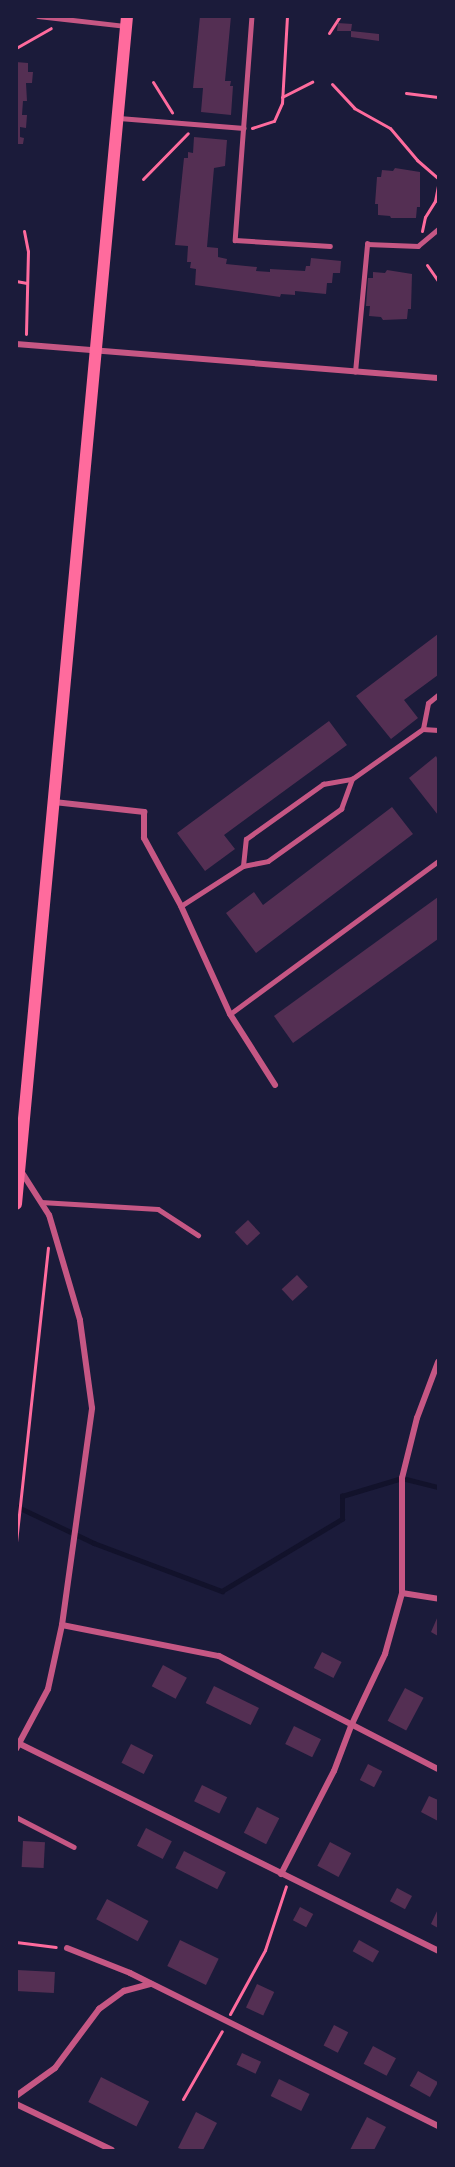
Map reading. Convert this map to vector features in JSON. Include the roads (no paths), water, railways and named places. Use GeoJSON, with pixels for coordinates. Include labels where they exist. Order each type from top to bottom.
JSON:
{"type":"FeatureCollection","features":[{"type":"Feature","properties":{"kind":"main road"},"geometry":{"type":"LineString","coordinates":[[16,1204],[126,21]]}},
{"type":"Feature","properties":{"kind":"street"},"geometry":{"type":"LineString","coordinates":[[16,344],[438,378]]}},
{"type":"Feature","properties":{"kind":"street"},"geometry":{"type":"LineString","coordinates":[[54,802],[144,812],[144,838],[181,906],[230,1014],[275,1085]]}},
{"type":"Feature","properties":{"kind":"street"},"geometry":{"type":"LineString","coordinates":[[20,1169],[49,1215],[80,1320],[92,1408],[62,1625],[48,1689],[18,1746],[438,1951]]}},
{"type":"Feature","properties":{"kind":"street"},"geometry":{"type":"LineString","coordinates":[[281,1874],[334,1771],[351,1726],[385,1654],[402,1593],[402,1478],[417,1418],[438,1362]]}},
{"type":"Feature","properties":{"kind":"street"},"geometry":{"type":"LineString","coordinates":[[402,1593],[438,1599]]}},
{"type":"Feature","properties":{"kind":"street"},"geometry":{"type":"LineString","coordinates":[[62,1625],[219,1656],[438,1769]]}},
{"type":"Feature","properties":{"kind":"street"},"geometry":{"type":"LineString","coordinates":[[67,1948],[152,1984],[438,2126]]}},
{"type":"Feature","properties":{"kind":"street"},"geometry":{"type":"LineString","coordinates":[[16,2096],[55,2068],[99,2009],[124,1991],[152,1984]]}},
{"type":"Feature","properties":{"kind":"street"},"geometry":{"type":"LineString","coordinates":[[16,2104],[112,2151]]}},
{"type":"Feature","properties":{"kind":"lane"},"geometry":{"type":"LineString","coordinates":[[38,16],[126,21]]}},
{"type":"Feature","properties":{"kind":"lane"},"geometry":{"type":"LineString","coordinates":[[252,16],[235,240],[330,246]]}},
{"type":"Feature","properties":{"kind":"lane"},"geometry":{"type":"LineString","coordinates":[[118,118],[244,128]]}},
{"type":"Feature","properties":{"kind":"lane"},"geometry":{"type":"LineString","coordinates":[[356,372],[367,244],[418,246],[438,230]]}},
{"type":"Feature","properties":{"kind":"lane"},"geometry":{"type":"LineString","coordinates":[[423,729],[428,703],[438,695]]}},
{"type":"Feature","properties":{"kind":"lane"},"geometry":{"type":"LineString","coordinates":[[243,866],[246,839],[323,784],[352,779],[423,729],[438,729]]}},
{"type":"Feature","properties":{"kind":"lane"},"geometry":{"type":"LineString","coordinates":[[181,906],[243,866],[268,861],[341,809],[352,779]]}},
{"type":"Feature","properties":{"kind":"lane"},"geometry":{"type":"LineString","coordinates":[[230,1014],[438,861]]}},
{"type":"Feature","properties":{"kind":"lane"},"geometry":{"type":"LineString","coordinates":[[41,1202],[158,1209],[198,1235]]}},
{"type":"Feature","properties":{"kind":"lane"},"geometry":{"type":"LineString","coordinates":[[16,1817],[74,1847]]}},
{"type":"Feature","properties":{"kind":"waterway"},"geometry":{"type":"LineString","coordinates":[[16,1506],[94,1543],[222,1591],[342,1519],[342,1496],[402,1478],[438,1487]]}}]}
